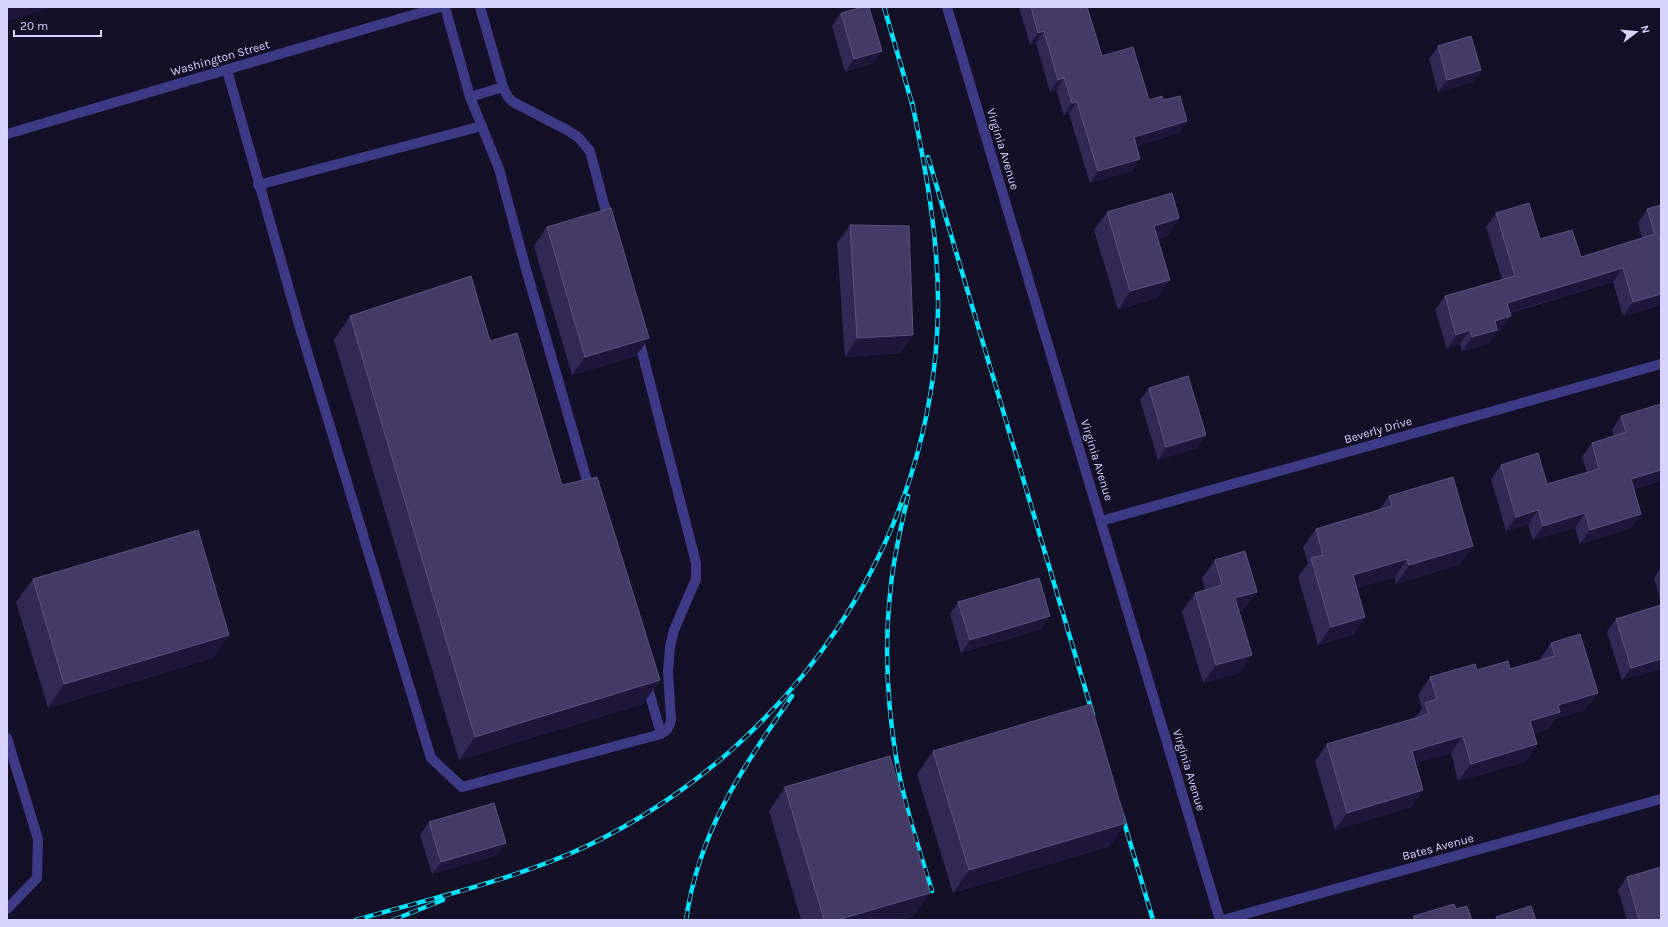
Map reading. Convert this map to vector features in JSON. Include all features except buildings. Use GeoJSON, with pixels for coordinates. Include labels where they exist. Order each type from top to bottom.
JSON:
{"type":"FeatureCollection","features":[{"type":"Feature","properties":{"kind":"street","name":"Washington Street"},"geometry":{"type":"LineString","coordinates":[[7,134],[440,7]]}},
{"type":"Feature","properties":{"kind":"street"},"geometry":{"type":"LineString","coordinates":[[445,7],[470,97],[499,170],[592,498]]}},
{"type":"Feature","properties":{"kind":"street"},"geometry":{"type":"LineString","coordinates":[[480,7],[503,87],[508,97],[513,102],[573,133],[590,151],[612,235]]}},
{"type":"Feature","properties":{"kind":"street","name":"Virginia Avenue"},"geometry":{"type":"LineString","coordinates":[[947,7],[1222,920]]}},
{"type":"Feature","properties":{"kind":"street"},"geometry":{"type":"LineString","coordinates":[[227,70],[258,185],[300,328],[431,758],[462,786],[661,734],[668,729],[671,720],[668,672],[670,647],[674,630],[696,579],[696,563],[635,326]]}},
{"type":"Feature","properties":{"kind":"street"},"geometry":{"type":"LineString","coordinates":[[470,97],[503,87]]}},
{"type":"Feature","properties":{"kind":"street"},"geometry":{"type":"LineString","coordinates":[[258,185],[482,126]]}},
{"type":"Feature","properties":{"kind":"street","name":"Beverly Drive"},"geometry":{"type":"LineString","coordinates":[[1102,522],[1661,364]]}},
{"type":"Feature","properties":{"kind":"street"},"geometry":{"type":"LineString","coordinates":[[644,674],[661,734]]}},
{"type":"Feature","properties":{"kind":"street"},"geometry":{"type":"LineString","coordinates":[[7,738],[38,839],[37,878],[7,909]]}},
{"type":"Feature","properties":{"kind":"street","name":"Bates Avenue"},"geometry":{"type":"LineString","coordinates":[[1222,920],[1661,799]]}},
{"type":"Feature","properties":{"kind":"railway"},"geometry":{"type":"LineString","coordinates":[[884,7],[913,107]]}},
{"type":"Feature","properties":{"kind":"railway"},"geometry":{"type":"LineString","coordinates":[[356,920],[473,888],[531,869],[587,846],[661,804],[728,753],[788,694],[838,627],[880,555],[910,477],[930,395],[938,310],[938,284],[931,205],[912,102]]}},
{"type":"Feature","properties":{"kind":"railway"},"geometry":{"type":"LineString","coordinates":[[928,157],[1093,715]]}},
{"type":"Feature","properties":{"kind":"railway"},"geometry":{"type":"LineString","coordinates":[[908,496],[898,540],[891,585],[887,652],[889,697],[900,779],[932,891]]}},
{"type":"Feature","properties":{"kind":"railway"},"geometry":{"type":"LineString","coordinates":[[686,920],[692,888],[701,857],[712,829],[740,775],[792,696]]}},
{"type":"Feature","properties":{"kind":"railway"},"geometry":{"type":"LineString","coordinates":[[1122,815],[1153,920]]}},
{"type":"Feature","properties":{"kind":"railway"},"geometry":{"type":"LineString","coordinates":[[393,920],[443,900]]}}]}
